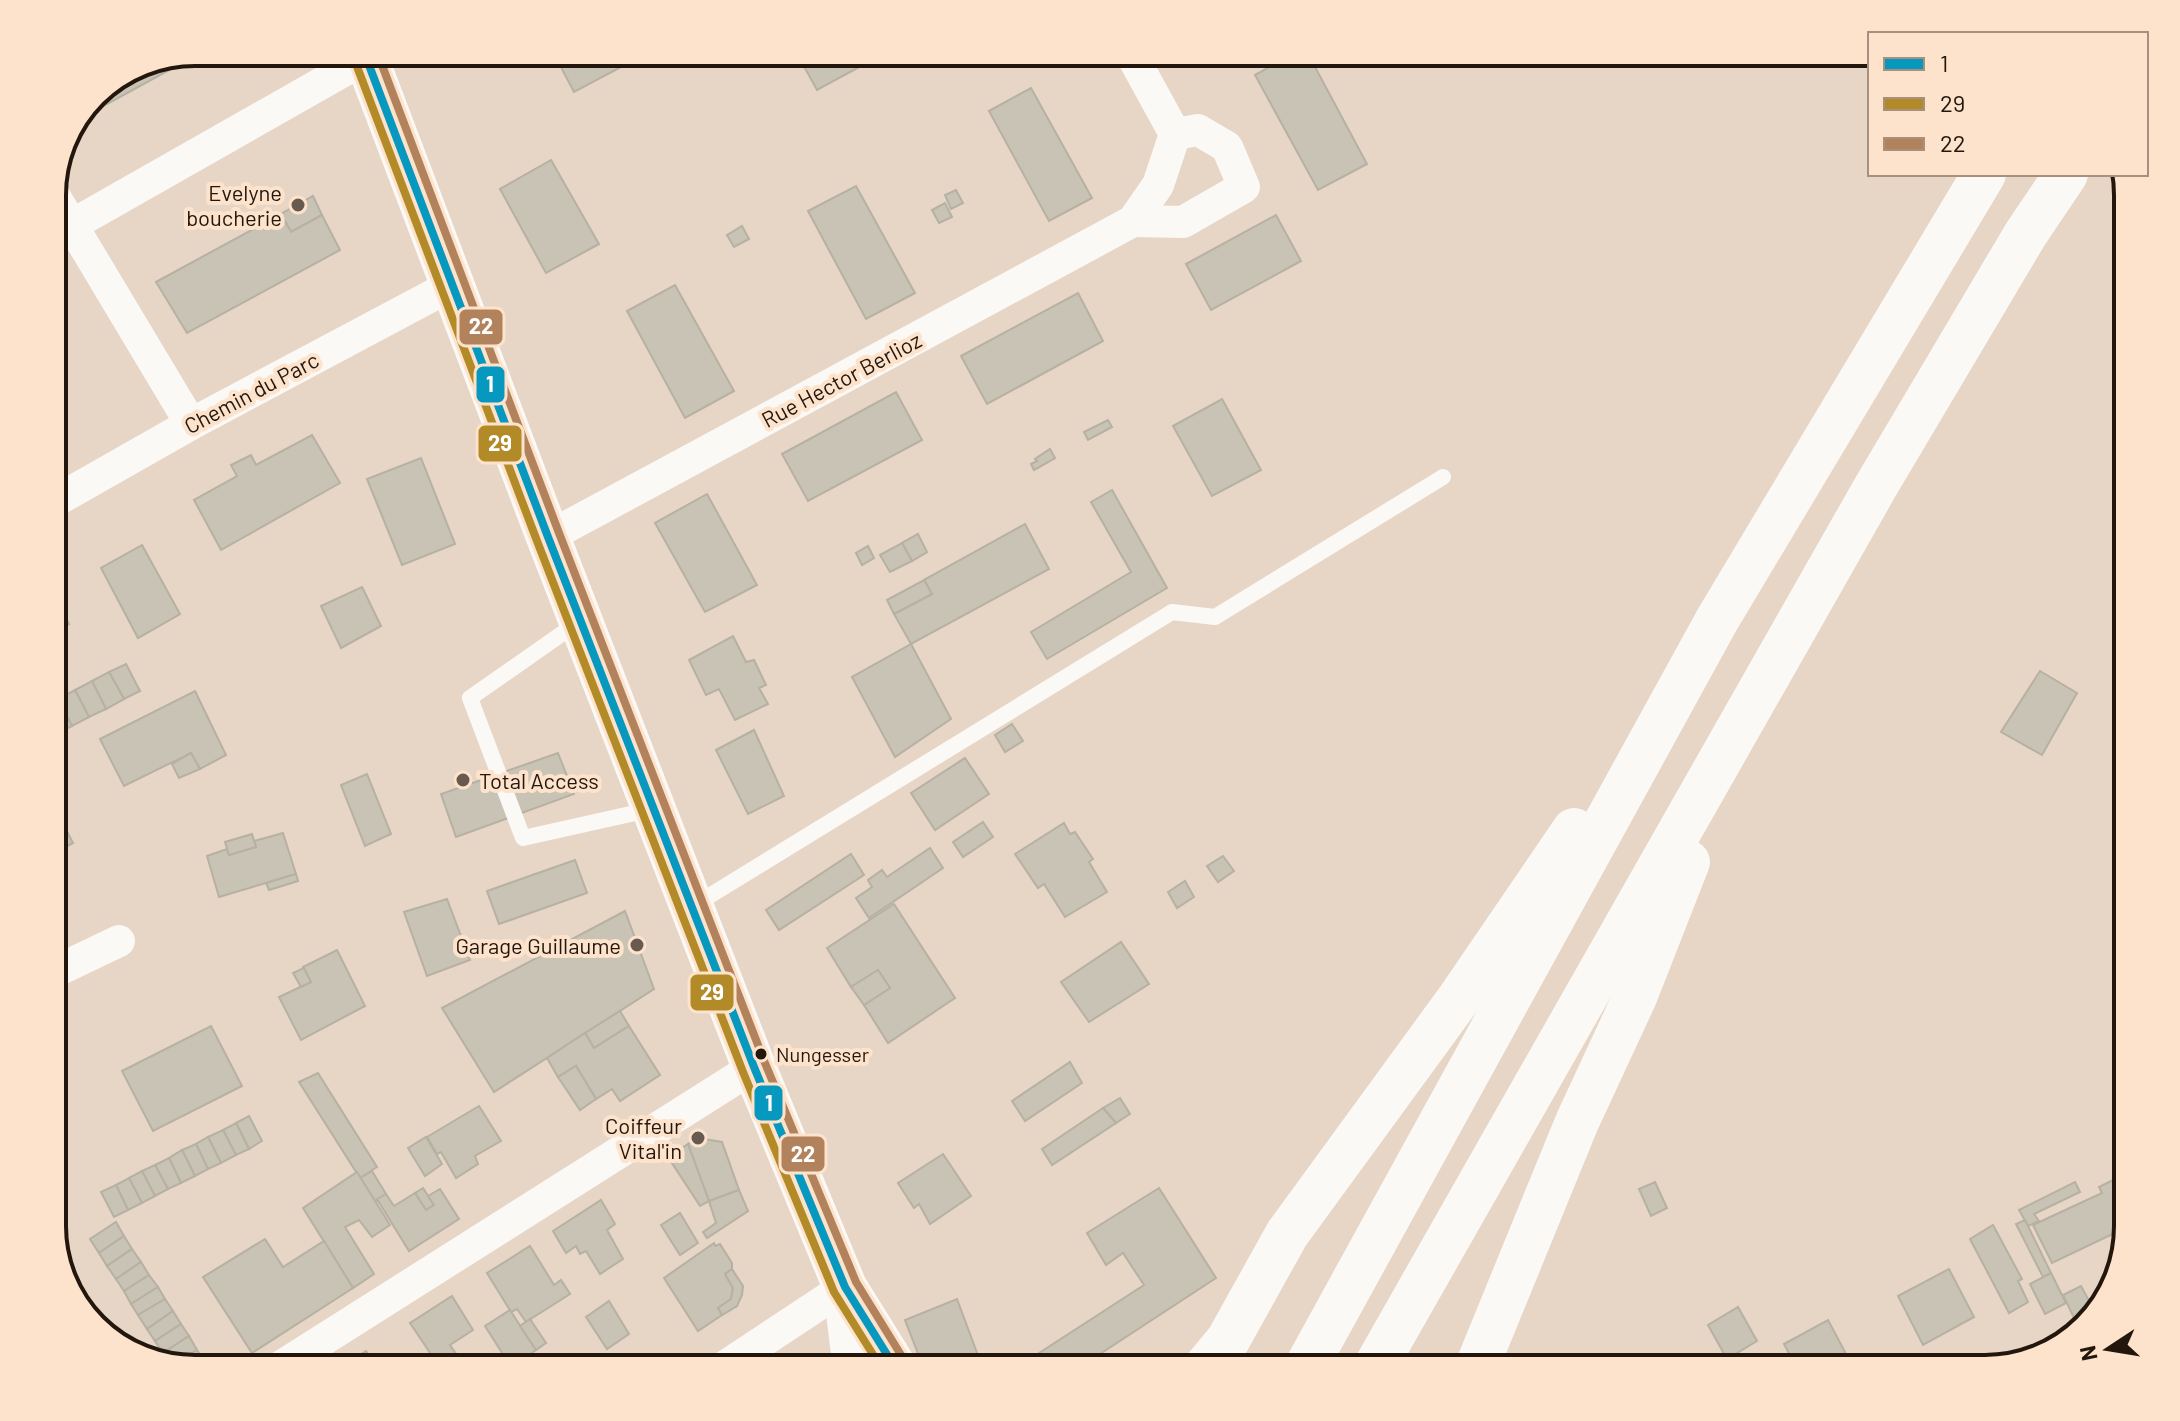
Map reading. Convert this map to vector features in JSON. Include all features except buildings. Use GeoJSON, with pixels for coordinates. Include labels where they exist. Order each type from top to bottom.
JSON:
{"type":"FeatureCollection","features":[{"type":"Feature","properties":{"kind":"main road"},"geometry":{"type":"LineString","coordinates":[[369,66],[754,1067],[845,1287],[887,1355]]}},
{"type":"Feature","properties":{"kind":"main road"},"geometry":{"type":"LineString","coordinates":[[1313,1355],[1717,620],[1983,176]]}},
{"type":"Feature","properties":{"kind":"main road"},"geometry":{"type":"LineString","coordinates":[[1382,1355],[1876,486],[2025,235],[2065,176]]}},
{"type":"Feature","properties":{"kind":"main road"},"geometry":{"type":"LineString","coordinates":[[1216,1355],[1228,1340],[1287,1234],[1460,997],[1717,620]]}},
{"type":"Feature","properties":{"kind":"main road"},"geometry":{"type":"LineString","coordinates":[[1482,1355],[1577,1122],[1635,997],[1747,714]]}},
{"type":"Feature","properties":{"kind":"main road"},"geometry":{"type":"LineString","coordinates":[[845,1287],[853,1355]]}},
{"type":"Feature","properties":{"kind":"street"},"geometry":{"type":"LineString","coordinates":[[72,225],[346,66]]}},
{"type":"Feature","properties":{"kind":"street"},"geometry":{"type":"LineString","coordinates":[[1138,66],[1175,134]]}},
{"type":"Feature","properties":{"kind":"street","name":"Rue Hector Berlioz"},"geometry":{"type":"LineString","coordinates":[[548,537],[1133,221],[1158,185],[1175,134],[1198,130],[1227,147],[1244,187],[1183,222],[1133,221]]}},
{"type":"Feature","properties":{"kind":"street"},"geometry":{"type":"LineString","coordinates":[[66,215],[191,424]]}},
{"type":"Feature","properties":{"kind":"street","name":"Chemin du Parc"},"geometry":{"type":"LineString","coordinates":[[66,495],[191,424],[452,285]]}},
{"type":"Feature","properties":{"kind":"street"},"geometry":{"type":"LineString","coordinates":[[66,966],[119,941]]}},
{"type":"Feature","properties":{"kind":"street"},"geometry":{"type":"LineString","coordinates":[[299,1355],[754,1067]]}},
{"type":"Feature","properties":{"kind":"street"},"geometry":{"type":"LineString","coordinates":[[742,1355],[845,1287]]}},
{"type":"Feature","properties":{"kind":"lane"},"geometry":{"type":"LineString","coordinates":[[691,907],[1172,612],[1215,617],[1443,477]]}},
{"type":"Feature","properties":{"kind":"lane"},"geometry":{"type":"LineString","coordinates":[[581,620],[470,698],[523,838],[653,808]]}},
{"type":"Feature","properties":{"kind":"transit line","name":"29"},"geometry":{"type":"LineString","coordinates":[[357,66],[743,1072],[834,1292],[873,1355]]}},
{"type":"Feature","properties":{"kind":"transit line","name":"1"},"geometry":{"type":"LineString","coordinates":[[369,66],[754,1067],[845,1287],[887,1355]]}},
{"type":"Feature","properties":{"kind":"transit line","name":"22"},"geometry":{"type":"LineString","coordinates":[[382,66],[765,1063],[856,1282],[901,1355]]}},
{"type":"Feature","properties":{"kind":"place","name":"Evelyne boucherie"},"geometry":{"type":"Point","coordinates":[298,205]}},
{"type":"Feature","properties":{"kind":"place","name":"Total Access"},"geometry":{"type":"Point","coordinates":[463,780]}},
{"type":"Feature","properties":{"kind":"place","name":"Garage Guillaume"},"geometry":{"type":"Point","coordinates":[637,945]}},
{"type":"Feature","properties":{"kind":"place","name":"Nungesser"},"geometry":{"type":"Point","coordinates":[761,1054]}},
{"type":"Feature","properties":{"kind":"place","name":"Coiffeur Vital'in"},"geometry":{"type":"Point","coordinates":[698,1138]}}]}
